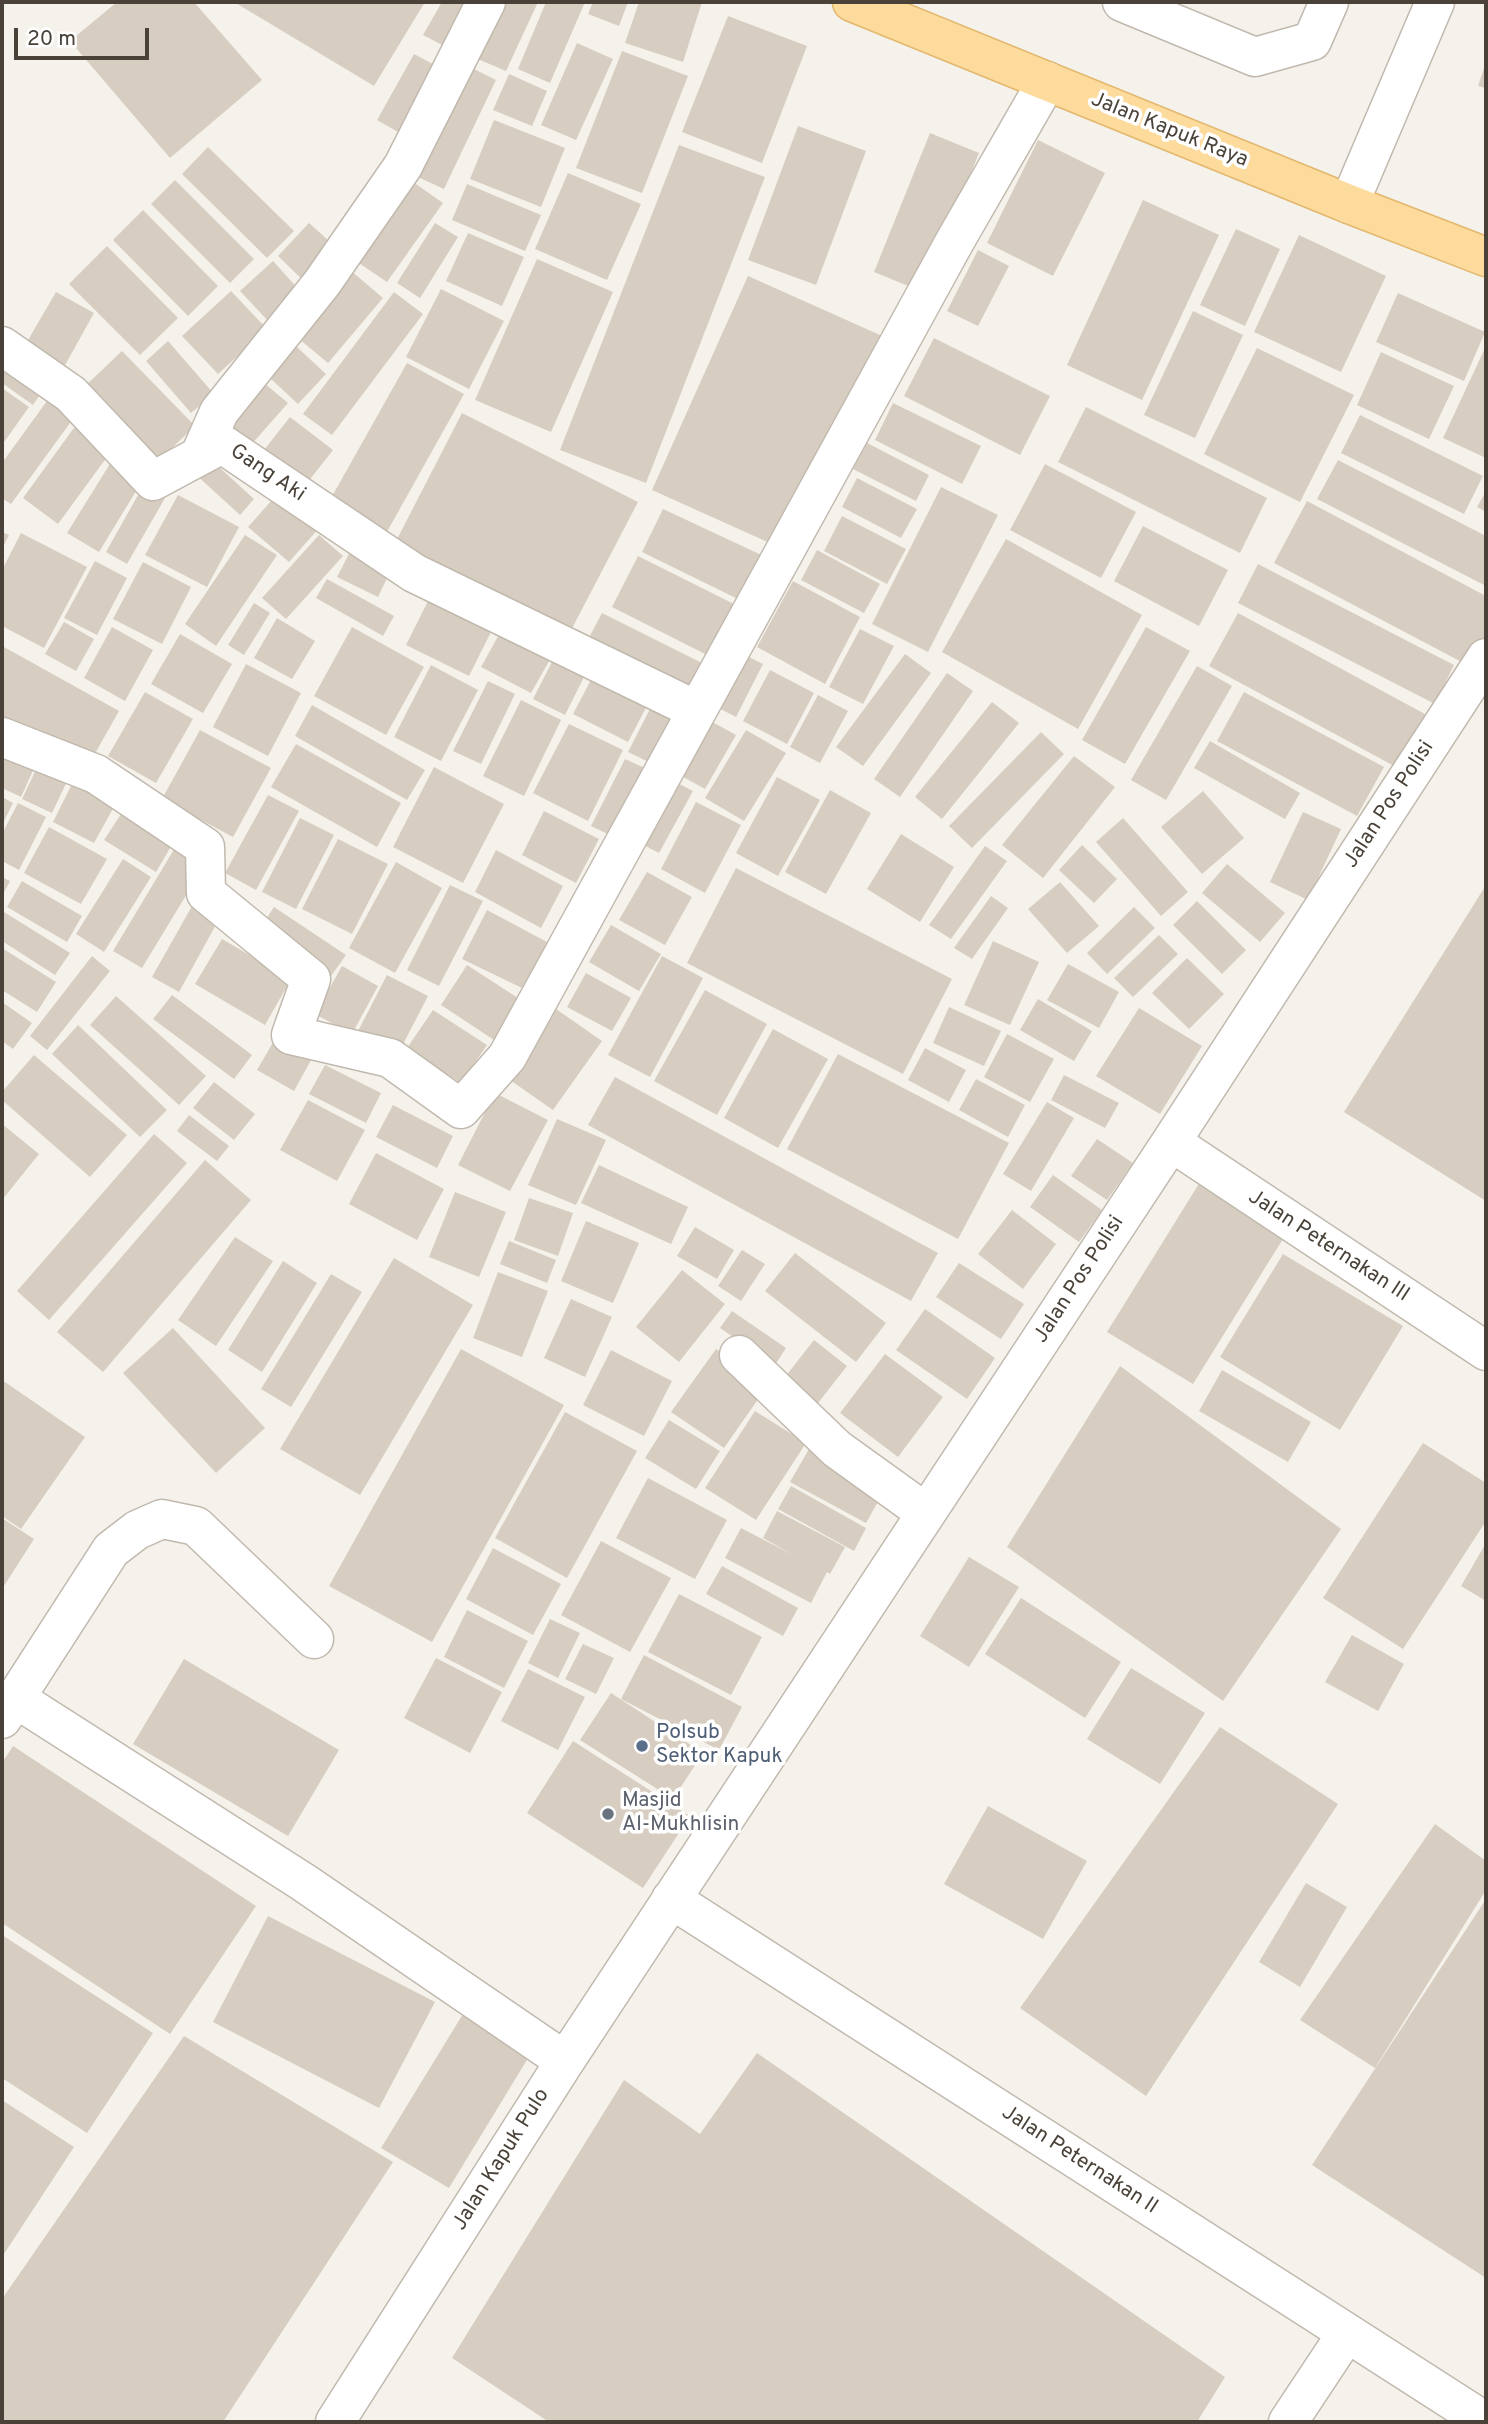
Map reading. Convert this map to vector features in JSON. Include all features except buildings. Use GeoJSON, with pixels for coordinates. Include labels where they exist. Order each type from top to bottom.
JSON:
{"type":"FeatureCollection","features":[{"type":"Feature","properties":{"kind":"main road","name":"Jalan Kapuk Raya"},"geometry":{"type":"LineString","coordinates":[[852,2],[1486,257]]}},
{"type":"Feature","properties":{"kind":"street","name":"Gang Aki"},"geometry":{"type":"LineString","coordinates":[[200,455],[219,412],[322,283],[403,166],[486,2]]}},
{"type":"Feature","properties":{"kind":"street"},"geometry":{"type":"LineString","coordinates":[[1122,2],[1255,57],[1312,41],[1329,2]]}},
{"type":"Feature","properties":{"kind":"street"},"geometry":{"type":"LineString","coordinates":[[1349,204],[1435,2]]}},
{"type":"Feature","properties":{"kind":"street"},"geometry":{"type":"LineString","coordinates":[[2,737],[96,774],[205,847],[206,893],[311,979],[291,1035],[390,1058],[461,1109],[507,1057],[955,241],[1047,81]]}},
{"type":"Feature","properties":{"kind":"street"},"geometry":{"type":"LineString","coordinates":[[2,346],[71,394],[153,481],[200,455]]}},
{"type":"Feature","properties":{"kind":"street","name":"Gang Aki"},"geometry":{"type":"LineString","coordinates":[[200,455],[222,443],[414,573],[696,710]]}},
{"type":"Feature","properties":{"kind":"street","name":"Jalan Pos Polisi"},"geometry":{"type":"LineString","coordinates":[[671,1899],[1171,1143],[1486,658]]}},
{"type":"Feature","properties":{"kind":"street","name":"Jalan Peternakan III"},"geometry":{"type":"LineString","coordinates":[[1171,1143],[1486,1351]]}},
{"type":"Feature","properties":{"kind":"street"},"geometry":{"type":"LineString","coordinates":[[739,1355],[837,1449],[926,1513]]}},
{"type":"Feature","properties":{"kind":"street"},"geometry":{"type":"LineString","coordinates":[[314,1639],[197,1527],[162,1519],[137,1530],[111,1550],[9,1708],[303,1882],[565,2061]]}},
{"type":"Feature","properties":{"kind":"street","name":"Jalan Kapuk Pulo"},"geometry":{"type":"LineString","coordinates":[[335,2422],[671,1899]]}},
{"type":"Feature","properties":{"kind":"street","name":"Jalan Peternakan II"},"geometry":{"type":"LineString","coordinates":[[671,1899],[1486,2422]]}},
{"type":"Feature","properties":{"kind":"street"},"geometry":{"type":"LineString","coordinates":[[1288,2422],[1347,2333]]}},
{"type":"Feature","properties":{"kind":"place","name":"Polsub Sektor Kapuk"},"geometry":{"type":"Point","coordinates":[642,1746]}},
{"type":"Feature","properties":{"kind":"place","name":"Masjid Al-Mukhlisin"},"geometry":{"type":"Point","coordinates":[608,1814]}}]}
